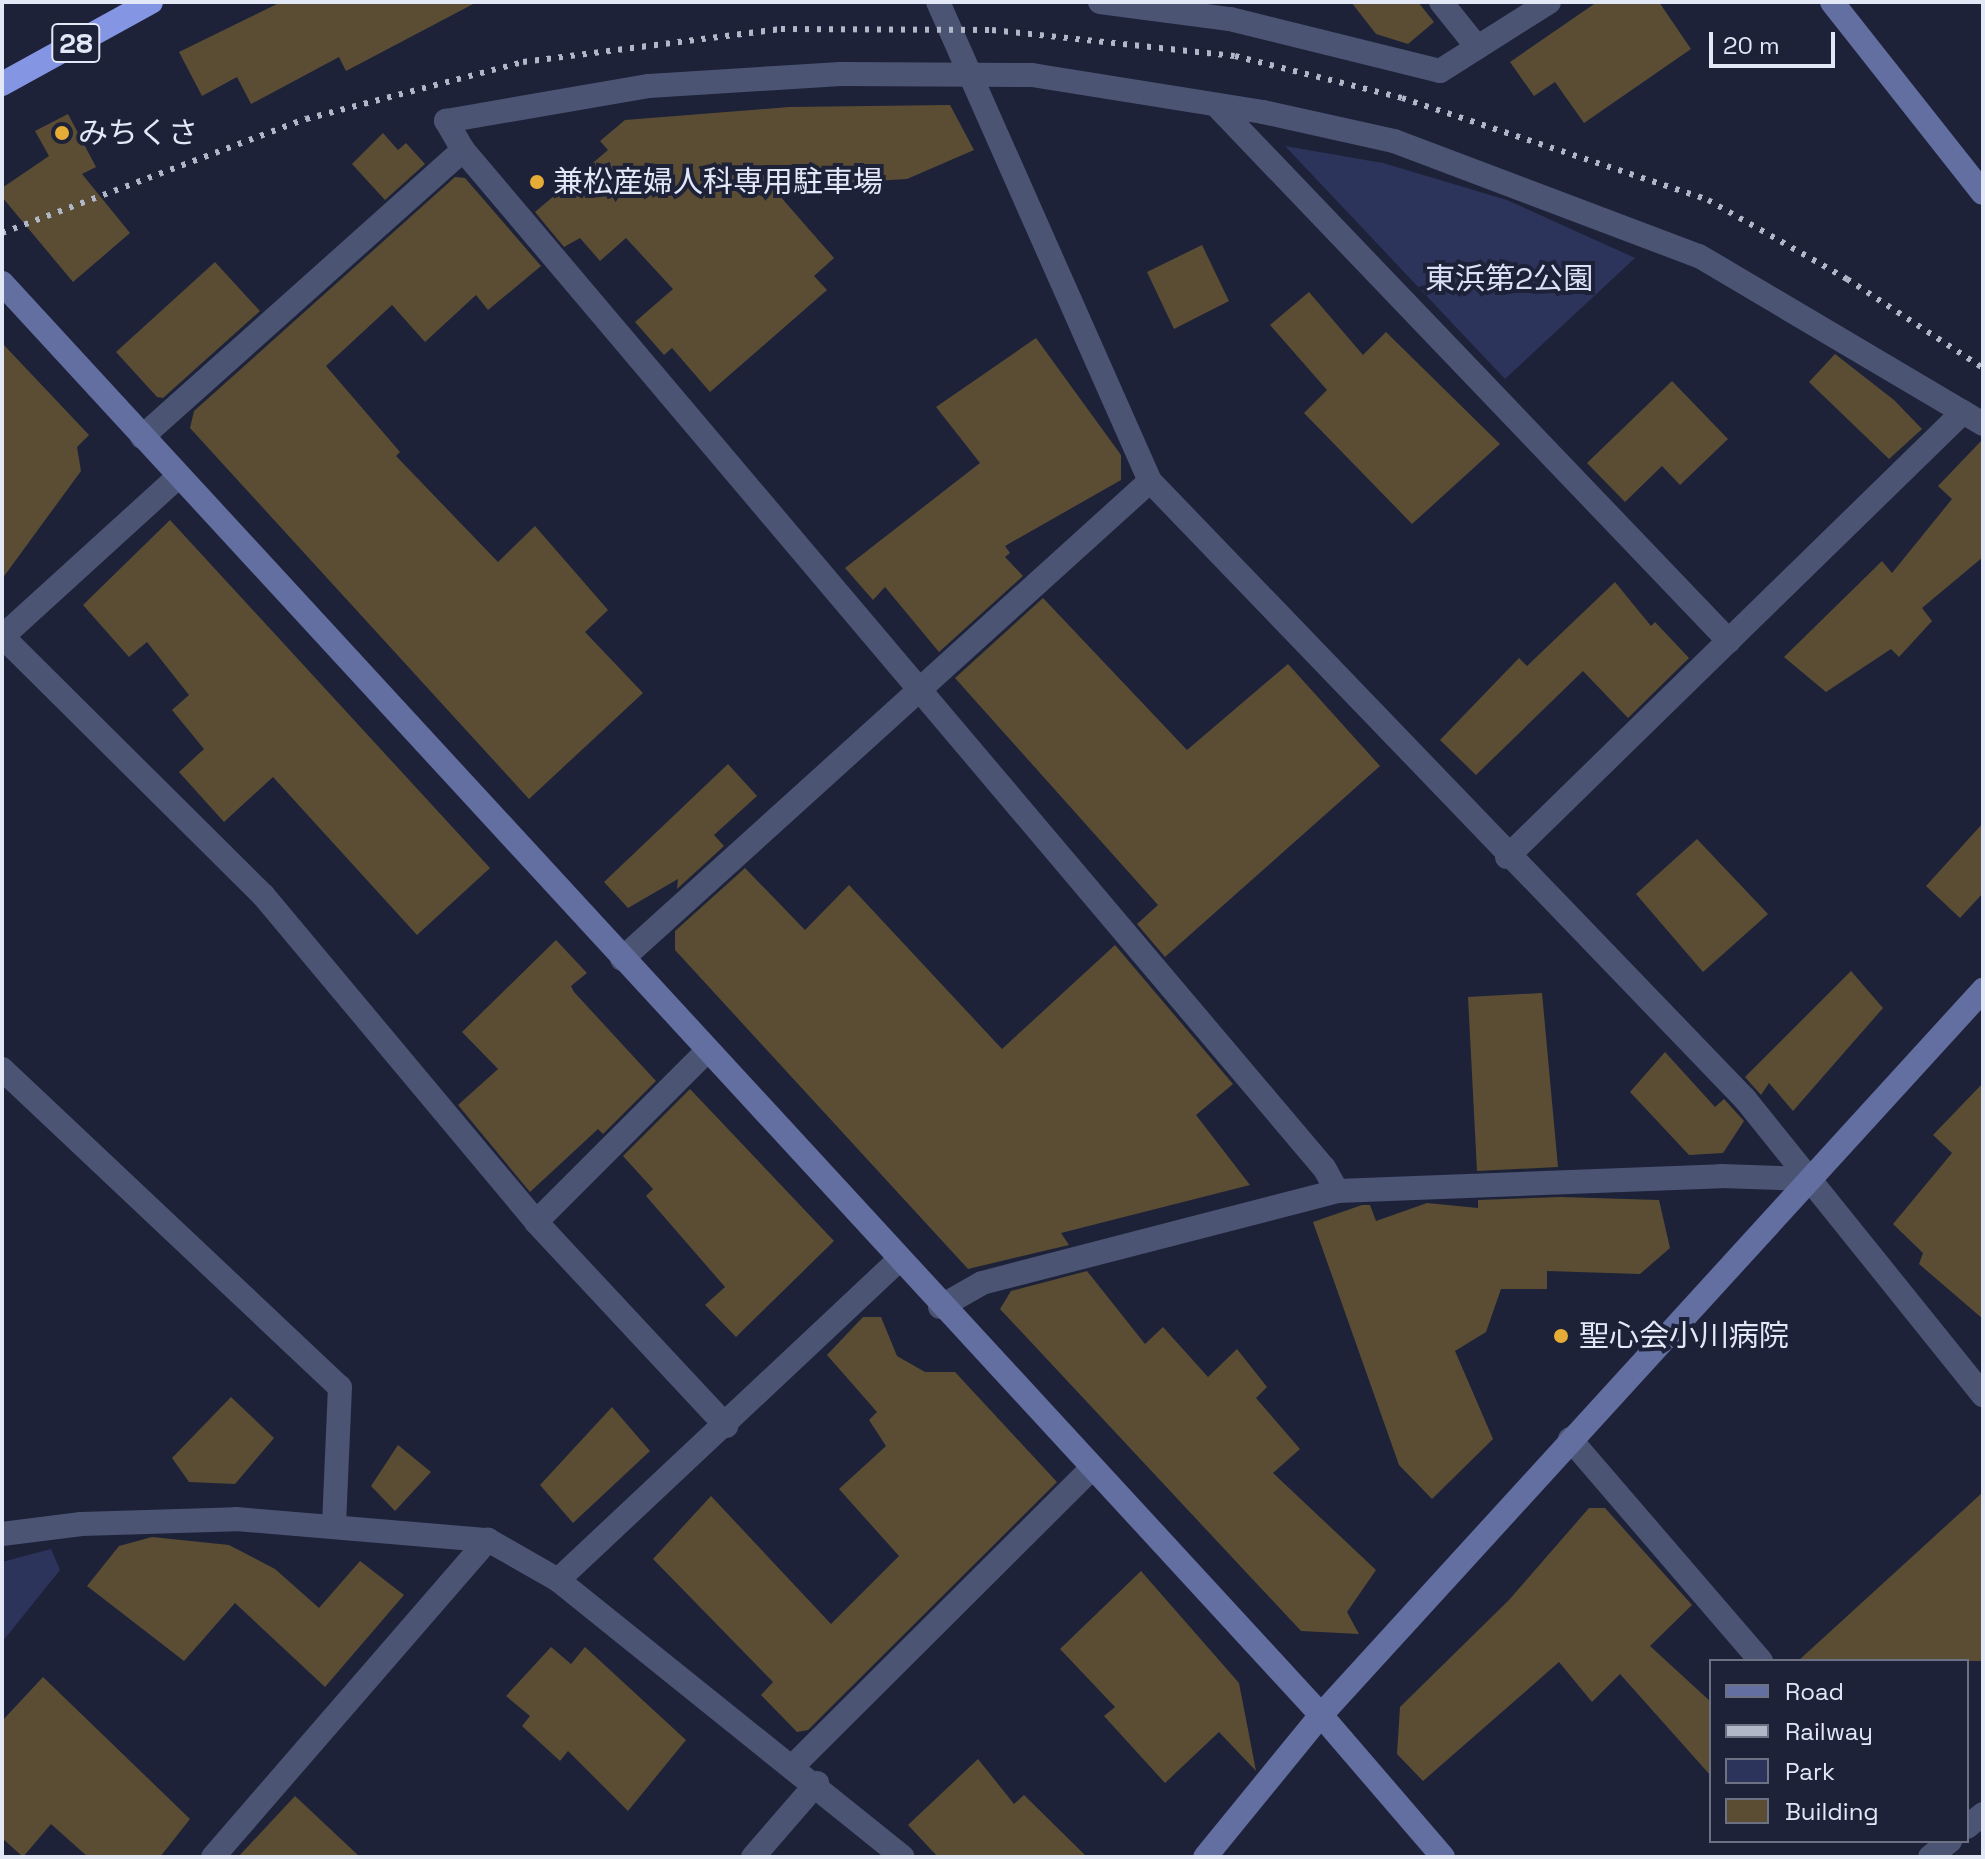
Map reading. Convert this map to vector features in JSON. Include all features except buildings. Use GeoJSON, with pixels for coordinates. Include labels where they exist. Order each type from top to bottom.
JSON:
{"type":"FeatureCollection","features":[{"type":"Feature","properties":{"kind":"highway","name":"28"},"geometry":{"type":"LineString","coordinates":[[2,84],[151,2]]}},
{"type":"Feature","properties":{"kind":"street"},"geometry":{"type":"LineString","coordinates":[[938,2],[1150,481],[1507,857],[1745,1099],[1983,1395]]}},
{"type":"Feature","properties":{"kind":"street"},"geometry":{"type":"LineString","coordinates":[[1100,2],[1230,19],[1440,71],[1549,2]]}},
{"type":"Feature","properties":{"kind":"street"},"geometry":{"type":"LineString","coordinates":[[1441,2],[1477,47]]}},
{"type":"Feature","properties":{"kind":"street"},"geometry":{"type":"LineString","coordinates":[[1832,2],[1983,193]]}},
{"type":"Feature","properties":{"kind":"street"},"geometry":{"type":"LineString","coordinates":[[1337,1191],[1324,1168],[915,690],[463,150],[446,121],[580,96],[778,75],[968,74],[1094,82],[1216,105],[1394,141],[1699,256],[1973,418],[1729,641],[1507,857]]}},
{"type":"Feature","properties":{"kind":"street"},"geometry":{"type":"LineString","coordinates":[[1216,105],[1729,641]]}},
{"type":"Feature","properties":{"kind":"street"},"geometry":{"type":"LineString","coordinates":[[142,437],[463,150]]}},
{"type":"Feature","properties":{"kind":"street"},"geometry":{"type":"LineString","coordinates":[[2,283],[940,1307],[1321,1715],[1443,1857]]}},
{"type":"Feature","properties":{"kind":"street"},"geometry":{"type":"LineString","coordinates":[[178,477],[2,636],[263,895],[536,1222],[726,1426]]}},
{"type":"Feature","properties":{"kind":"street"},"geometry":{"type":"LineString","coordinates":[[622,959],[915,690],[1150,481]]}},
{"type":"Feature","properties":{"kind":"street"},"geometry":{"type":"LineString","coordinates":[[1205,1857],[1321,1715],[1983,990]]}},
{"type":"Feature","properties":{"kind":"street"},"geometry":{"type":"LineString","coordinates":[[536,1222],[707,1051]]}},
{"type":"Feature","properties":{"kind":"street"},"geometry":{"type":"LineString","coordinates":[[2,1069],[340,1387],[334,1524]]}},
{"type":"Feature","properties":{"kind":"street"},"geometry":{"type":"LineString","coordinates":[[940,1307],[982,1283],[1337,1191],[1721,1176],[1810,1179]]}},
{"type":"Feature","properties":{"kind":"street"},"geometry":{"type":"LineString","coordinates":[[558,1580],[726,1426],[898,1261]]}},
{"type":"Feature","properties":{"kind":"street"},"geometry":{"type":"LineString","coordinates":[[1570,1439],[1759,1659]]}},
{"type":"Feature","properties":{"kind":"street"},"geometry":{"type":"LineString","coordinates":[[794,1765],[1091,1469]]}},
{"type":"Feature","properties":{"kind":"street"},"geometry":{"type":"LineString","coordinates":[[2,1534],[81,1524],[236,1519],[334,1524],[488,1540],[558,1580],[817,1783],[903,1857]]}},
{"type":"Feature","properties":{"kind":"street"},"geometry":{"type":"LineString","coordinates":[[213,1857],[488,1540]]}},
{"type":"Feature","properties":{"kind":"street"},"geometry":{"type":"LineString","coordinates":[[753,1857],[817,1783]]}},
{"type":"Feature","properties":{"kind":"street"},"geometry":{"type":"LineString","coordinates":[[1930,1857],[1948,1843]]}},
{"type":"Feature","properties":{"kind":"green space","name":"東浜第2公園"},"geometry":{"type":"Polygon","coordinates":[[[1285,146],[1383,163],[1507,200],[1635,258],[1505,379],[1285,146]]]}},
{"type":"Feature","properties":{"kind":"green space"},"geometry":{"type":"Polygon","coordinates":[[[51,1549],[60,1570],[2,1642],[2,1562],[51,1549]]]}},
{"type":"Feature","properties":{"kind":"railway"},"geometry":{"type":"LineString","coordinates":[[2,233],[306,119],[523,62],[781,29],[992,30],[1235,56],[1402,98],[1708,200],[1847,279],[1983,368]]}},
{"type":"Feature","properties":{"kind":"place","name":"みちくさ"},"geometry":{"type":"Point","coordinates":[62,133]}},
{"type":"Feature","properties":{"kind":"place","name":"兼松産婦人科専用駐車場"},"geometry":{"type":"Point","coordinates":[537,182]}},
{"type":"Feature","properties":{"kind":"place","name":"聖心会小川病院"},"geometry":{"type":"Point","coordinates":[1561,1336]}}]}
